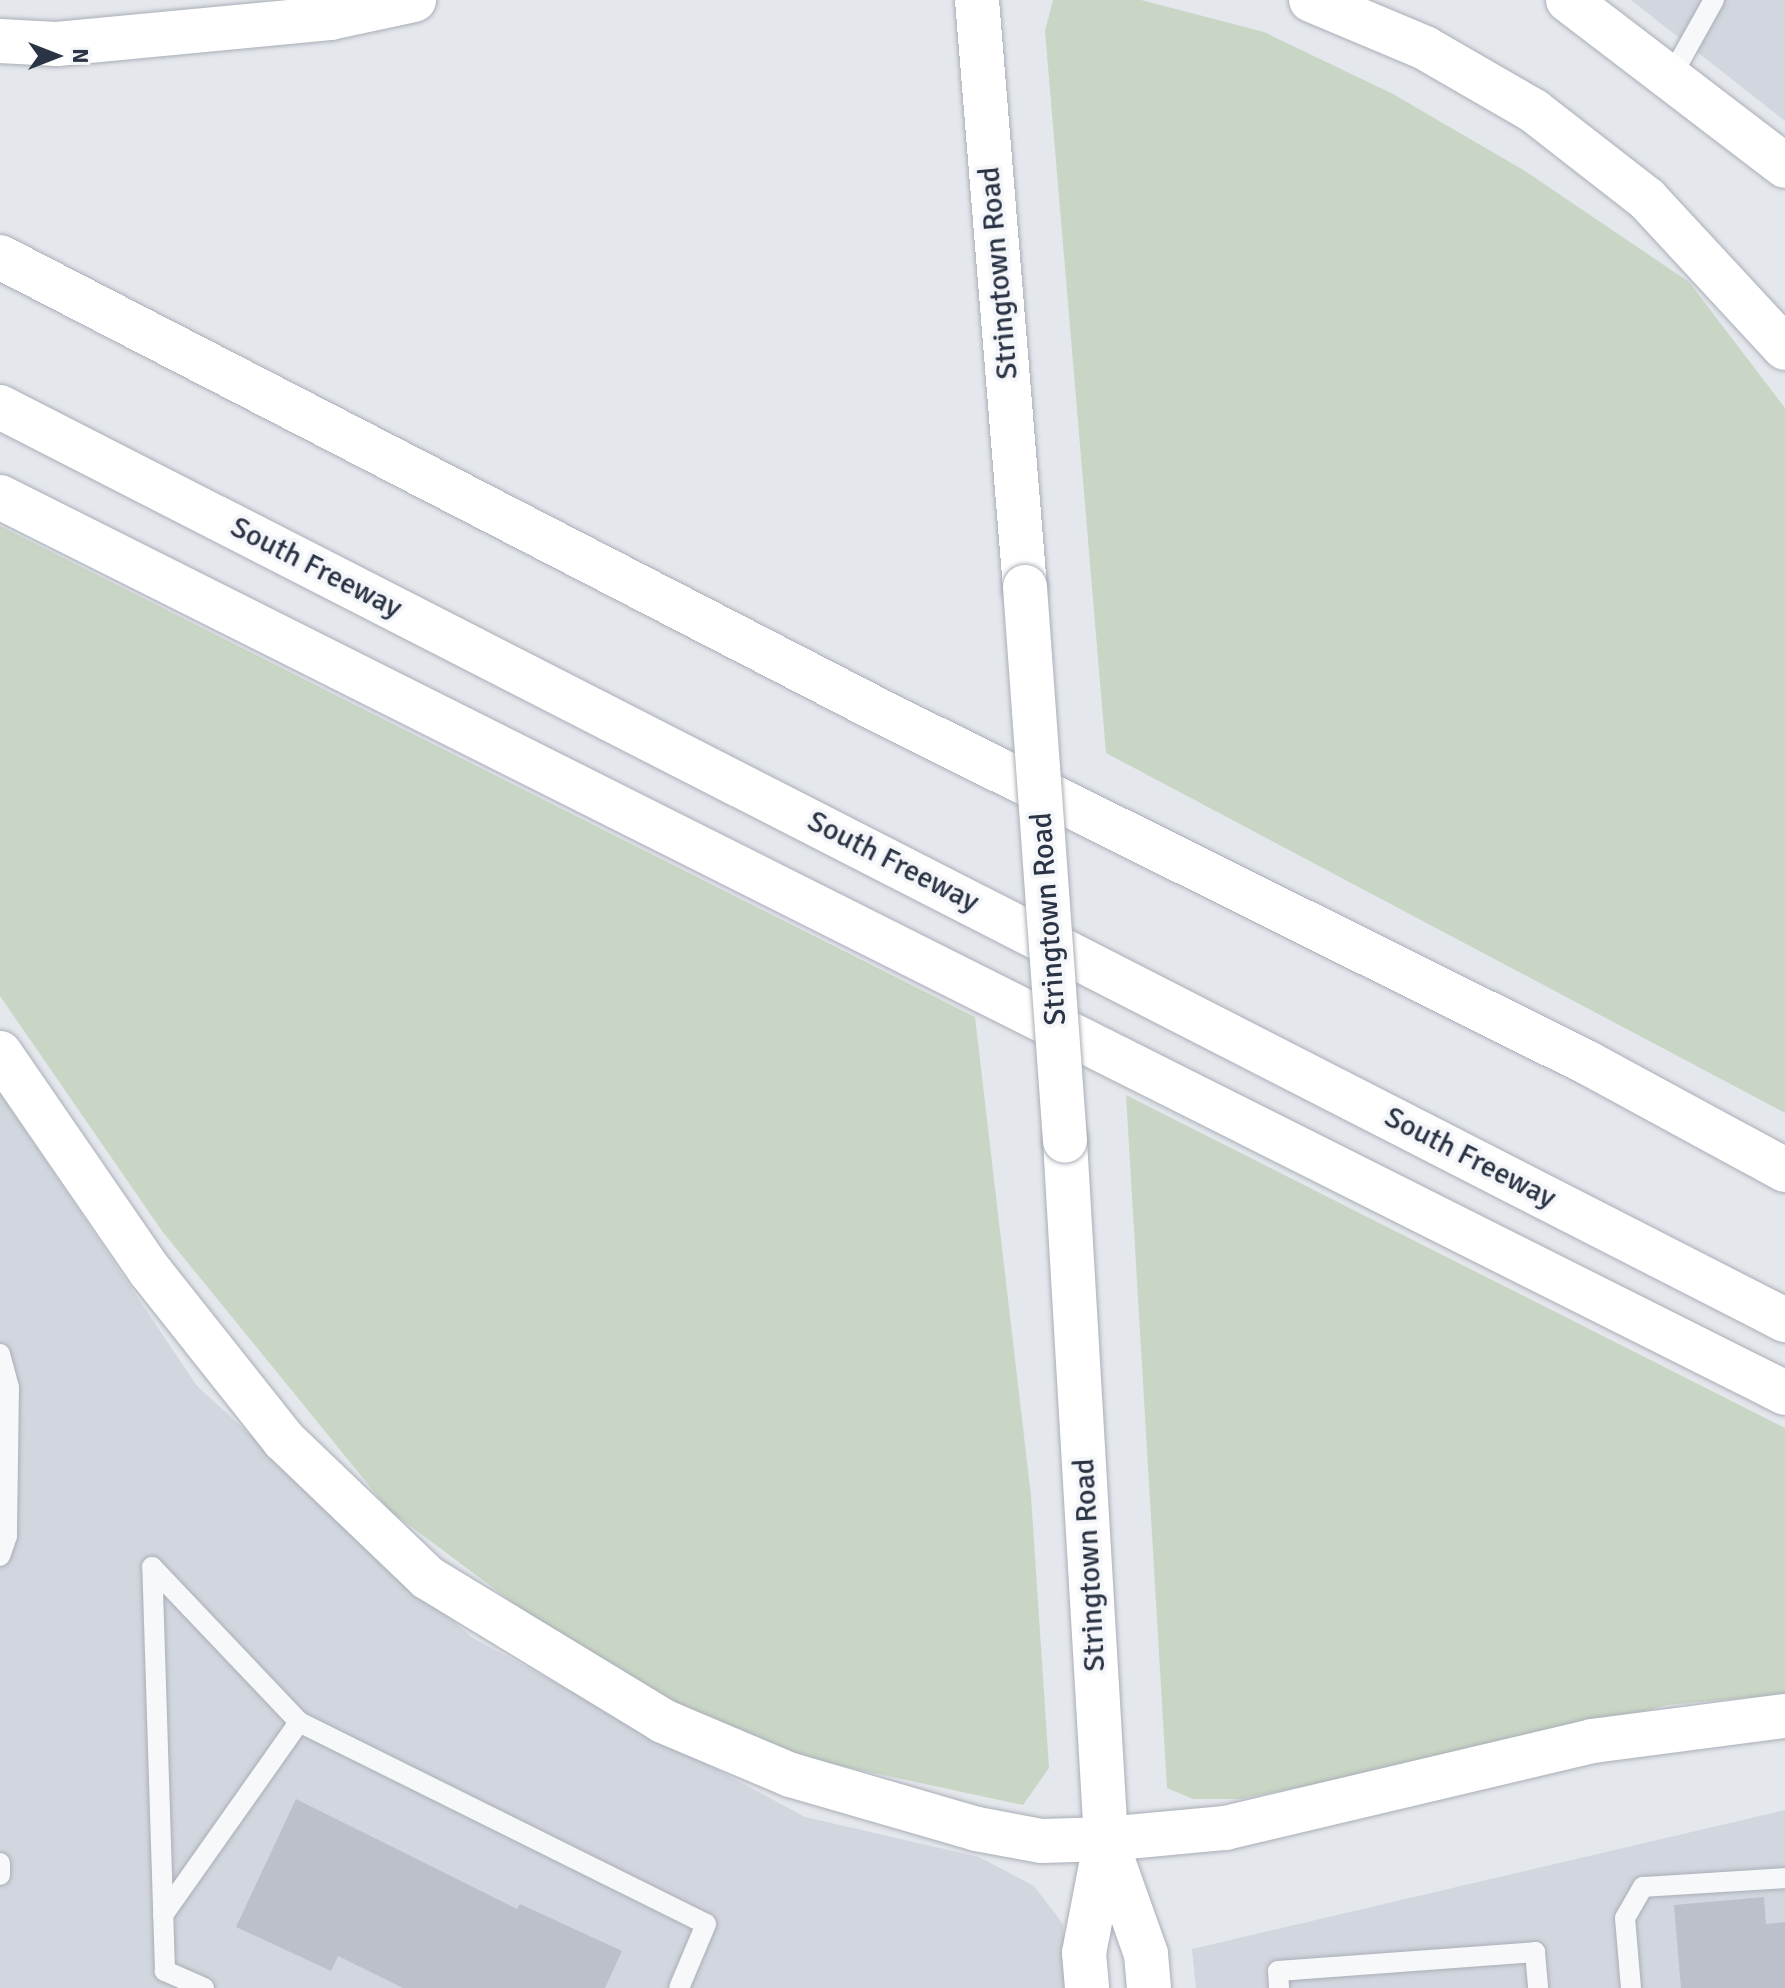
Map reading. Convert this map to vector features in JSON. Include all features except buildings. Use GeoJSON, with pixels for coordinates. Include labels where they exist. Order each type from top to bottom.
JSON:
{"type":"FeatureCollection","features":[{"type":"Feature","properties":{"kind":"main road"},"geometry":{"type":"LineString","coordinates":[[0,41],[57,44],[330,18],[414,0]]}},
{"type":"Feature","properties":{"kind":"main road","name":"Stringtown Road"},"geometry":{"type":"LineString","coordinates":[[977,0],[1025,587],[1065,1141],[1106,1839],[1084,1953],[1087,1988]]}},
{"type":"Feature","properties":{"kind":"main road"},"geometry":{"type":"LineString","coordinates":[[1311,0],[1425,48],[1534,111],[1647,199],[1785,348]]}},
{"type":"Feature","properties":{"kind":"main road"},"geometry":{"type":"LineString","coordinates":[[1568,0],[1782,156]]}},
{"type":"Feature","properties":{"kind":"main road"},"geometry":{"type":"LineString","coordinates":[[0,257],[876,709],[1588,1063],[1785,1170]]}},
{"type":"Feature","properties":{"kind":"main road","name":"South Freeway"},"geometry":{"type":"LineString","coordinates":[[0,407],[1785,1320]]}},
{"type":"Feature","properties":{"kind":"main road"},"geometry":{"type":"LineString","coordinates":[[0,497],[1785,1393]]}},
{"type":"Feature","properties":{"kind":"main road"},"geometry":{"type":"LineString","coordinates":[[0,1053],[150,1271],[284,1440],[428,1578],[663,1721],[791,1775],[977,1829],[1042,1841],[1106,1839],[1225,1828],[1592,1741],[1785,1716]]}},
{"type":"Feature","properties":{"kind":"main road","name":"Stringtown Road"},"geometry":{"type":"LineString","coordinates":[[1106,1839],[1146,1954],[1149,1988]]}},
{"type":"Feature","properties":{"kind":"lane"},"geometry":{"type":"LineString","coordinates":[[1672,75],[1714,0]]}},
{"type":"Feature","properties":{"kind":"lane"},"geometry":{"type":"LineString","coordinates":[[0,1354],[9,1402],[7,1536],[0,1556]]}},
{"type":"Feature","properties":{"kind":"lane"},"geometry":{"type":"LineString","coordinates":[[204,1988],[165,1971],[152,1567],[299,1722],[706,1924],[679,1988]]}},
{"type":"Feature","properties":{"kind":"lane"},"geometry":{"type":"LineString","coordinates":[[163,1915],[299,1722]]}},
{"type":"Feature","properties":{"kind":"lane"},"geometry":{"type":"LineString","coordinates":[[0,1863],[0,1875]]}},
{"type":"Feature","properties":{"kind":"lane"},"geometry":{"type":"LineString","coordinates":[[1631,1988],[1625,1918],[1643,1887],[1785,1878]]}},
{"type":"Feature","properties":{"kind":"lane"},"geometry":{"type":"LineString","coordinates":[[1279,1988],[1278,1971],[1535,1952],[1538,1988]]}},
{"type":"Feature","properties":{"kind":"shaded area"},"geometry":{"type":"Polygon","coordinates":[[[1631,0],[1785,0],[1785,121],[1631,0]]]}},
{"type":"Feature","properties":{"kind":"shaded area"},"geometry":{"type":"Polygon","coordinates":[[[0,1093],[197,1386],[471,1637],[805,1817],[979,1857],[1034,1886],[1063,1924],[1067,1988],[0,1988],[0,1093]]]}},
{"type":"Feature","properties":{"kind":"shaded area"},"geometry":{"type":"Polygon","coordinates":[[[1785,1810],[1785,1988],[1196,1988],[1192,1949],[1785,1810]]]}},
{"type":"Feature","properties":{"kind":"green space"},"geometry":{"type":"Polygon","coordinates":[[[1053,0],[1141,0],[1264,32],[1393,94],[1525,171],[1689,282],[1785,408],[1785,1113],[1106,753],[1045,31],[1053,0]]]}},
{"type":"Feature","properties":{"kind":"green space"},"geometry":{"type":"Polygon","coordinates":[[[0,526],[975,1017],[1031,1496],[1049,1768],[1023,1805],[785,1754],[592,1662],[389,1510],[162,1231],[0,996],[0,526]]]}},
{"type":"Feature","properties":{"kind":"green space"},"geometry":{"type":"Polygon","coordinates":[[[1126,1095],[1785,1428],[1785,1694],[1668,1705],[1474,1753],[1240,1799],[1193,1799],[1167,1788],[1126,1095]]]}}]}
